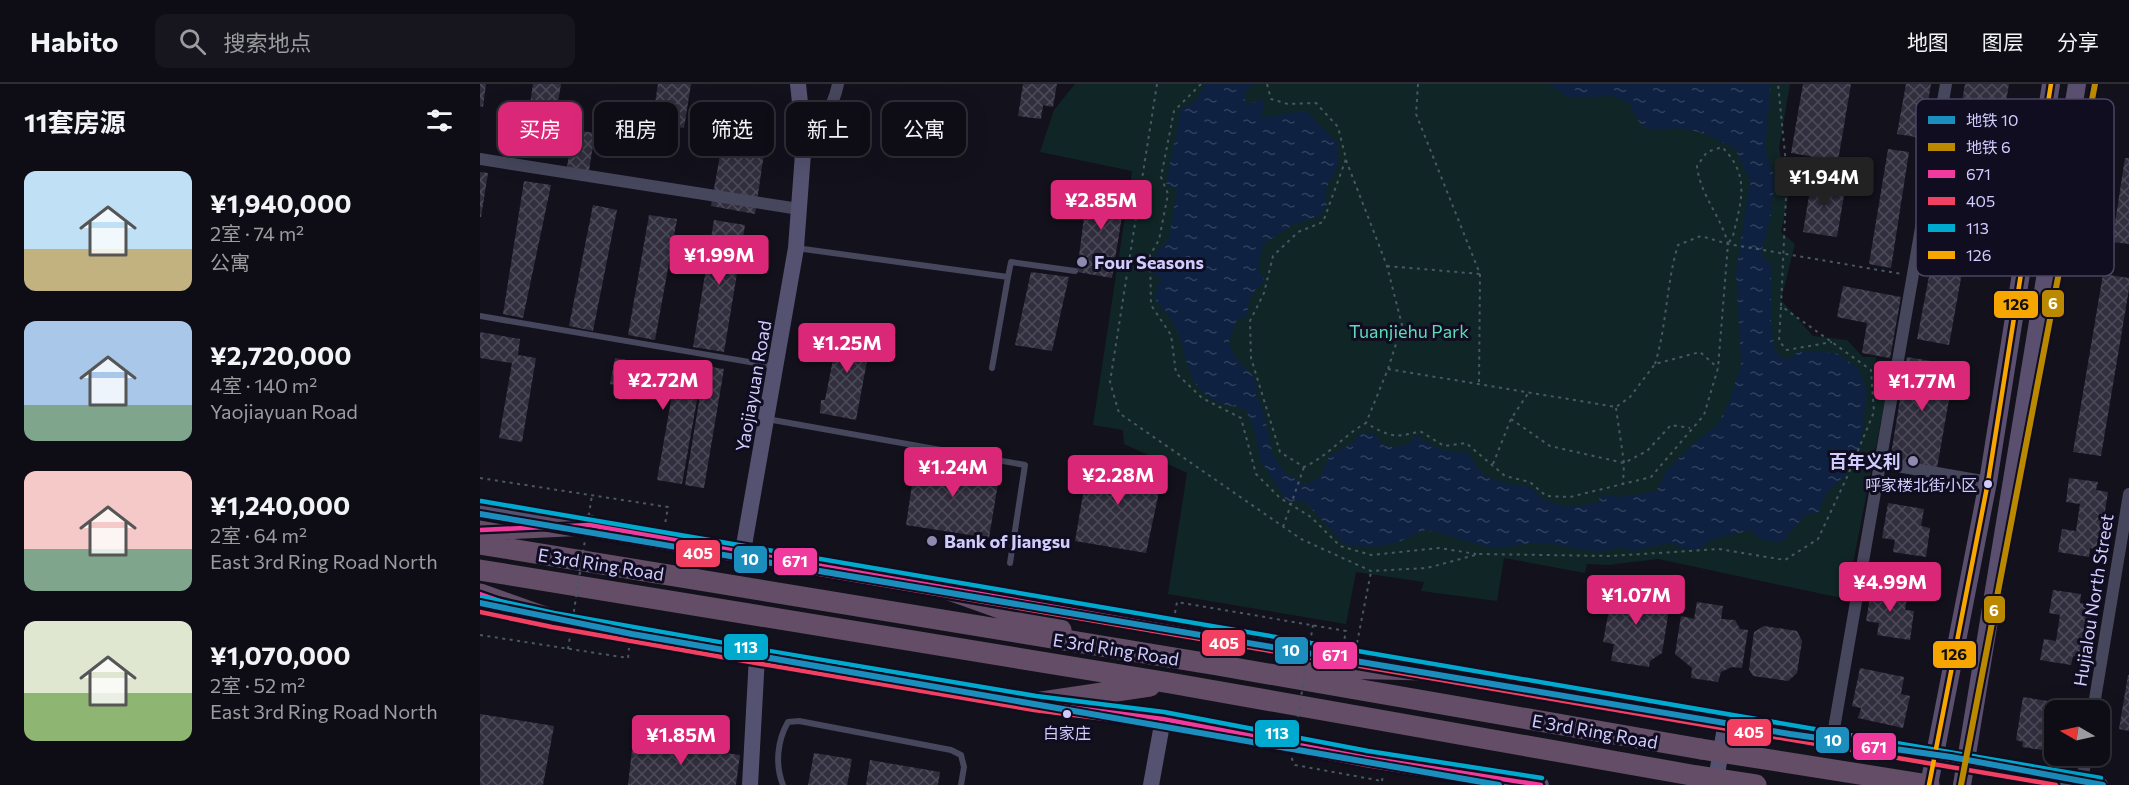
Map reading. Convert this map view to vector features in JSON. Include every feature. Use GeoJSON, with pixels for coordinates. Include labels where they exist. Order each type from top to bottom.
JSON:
{"type":"FeatureCollection","features":[{"type":"Feature","properties":{"kind":"highway"},"geometry":{"type":"LineString","coordinates":[[480,530],[589,525]]}},
{"type":"Feature","properties":{"kind":"highway","name":"E 3rd Ring Road"},"geometry":{"type":"LineString","coordinates":[[480,544],[1217,665],[1701,749],[1929,785]]}},
{"type":"Feature","properties":{"kind":"highway","name":"E 3rd Ring Road"},"geometry":{"type":"LineString","coordinates":[[480,570],[1170,682],[1706,780],[1756,785]]}},
{"type":"Feature","properties":{"kind":"highway"},"geometry":{"type":"LineString","coordinates":[[944,588],[1113,648]]}},
{"type":"Feature","properties":{"kind":"highway"},"geometry":{"type":"LineString","coordinates":[[480,594],[553,620]]}},
{"type":"Feature","properties":{"kind":"highway"},"geometry":{"type":"LineString","coordinates":[[1217,665],[1425,670]]}},
{"type":"Feature","properties":{"kind":"highway"},"geometry":{"type":"LineString","coordinates":[[1035,703],[1170,682]]}},
{"type":"Feature","properties":{"kind":"main road"},"geometry":{"type":"LineString","coordinates":[[2049,99],[2051,84]]}},
{"type":"Feature","properties":{"kind":"main road"},"geometry":{"type":"LineString","coordinates":[[2075,99],[2077,84]]}},
{"type":"Feature","properties":{"kind":"main road"},"geometry":{"type":"LineString","coordinates":[[1929,785],[1988,482],[2021,276]]}},
{"type":"Feature","properties":{"kind":"main road"},"geometry":{"type":"LineString","coordinates":[[1962,785],[2046,276]]}},
{"type":"Feature","properties":{"kind":"street","name":"Yaojiayuan Road"},"geometry":{"type":"LineString","coordinates":[[798,84],[800,102]]}},
{"type":"Feature","properties":{"kind":"street"},"geometry":{"type":"LineString","coordinates":[[833,102],[838,84]]}},
{"type":"Feature","properties":{"kind":"street"},"geometry":{"type":"LineString","coordinates":[[1943,99],[1946,84]]}},
{"type":"Feature","properties":{"kind":"street","name":"Yaojiayuan Road"},"geometry":{"type":"LineString","coordinates":[[743,551],[796,248],[802,156]]}},
{"type":"Feature","properties":{"kind":"street"},"geometry":{"type":"LineString","coordinates":[[480,159],[799,209]]}},
{"type":"Feature","properties":{"kind":"street"},"geometry":{"type":"LineString","coordinates":[[1832,740],[1916,259]]}},
{"type":"Feature","properties":{"kind":"street"},"geometry":{"type":"LineString","coordinates":[[1880,463],[1988,482]]}},
{"type":"Feature","properties":{"kind":"street","name":"Hujialou North Street"},"geometry":{"type":"LineString","coordinates":[[2096,700],[2129,494]]}},
{"type":"Feature","properties":{"kind":"street"},"geometry":{"type":"LineString","coordinates":[[480,508],[743,551],[944,588],[1966,764],[2100,785]]}},
{"type":"Feature","properties":{"kind":"street"},"geometry":{"type":"LineString","coordinates":[[480,604],[553,620],[757,656],[1035,703],[1163,719],[1367,758],[1541,785]]}},
{"type":"Feature","properties":{"kind":"street"},"geometry":{"type":"LineString","coordinates":[[750,785],[757,656]]}},
{"type":"Feature","properties":{"kind":"street"},"geometry":{"type":"LineString","coordinates":[[1151,785],[1163,719]]}},
{"type":"Feature","properties":{"kind":"street"},"geometry":{"type":"LineString","coordinates":[[1706,780],[1726,722]]}},
{"type":"Feature","properties":{"kind":"street"},"geometry":{"type":"LineString","coordinates":[[1880,748],[1881,785]]}},
{"type":"Feature","properties":{"kind":"street"},"geometry":{"type":"LineString","coordinates":[[2082,782],[2084,766]]}},
{"type":"Feature","properties":{"kind":"lane"},"geometry":{"type":"LineString","coordinates":[[796,248],[1008,277]]}},
{"type":"Feature","properties":{"kind":"lane"},"geometry":{"type":"LineString","coordinates":[[992,368],[1011,262],[1075,271]]}},
{"type":"Feature","properties":{"kind":"lane"},"geometry":{"type":"LineString","coordinates":[[480,316],[776,366]]}},
{"type":"Feature","properties":{"kind":"lane"},"geometry":{"type":"LineString","coordinates":[[767,419],[1025,465],[1010,563]]}},
{"type":"Feature","properties":{"kind":"lane"},"geometry":{"type":"LineString","coordinates":[[783,785],[777,771],[781,734],[788,722],[799,721],[951,750],[961,755],[964,767],[961,785]]}},
{"type":"Feature","properties":{"kind":"path"},"geometry":{"type":"LineString","coordinates":[[1157,84],[1110,382],[1119,413],[1301,539],[1371,571],[1428,568],[1479,554]]}},
{"type":"Feature","properties":{"kind":"path"},"geometry":{"type":"LineString","coordinates":[[1201,84],[1188,100],[1174,111],[1161,177],[1168,194],[1159,240],[1150,255],[1151,305],[1171,335],[1176,373],[1202,398],[1241,418],[1257,474],[1280,498],[1311,517],[1340,546],[1371,555],[1440,548],[1479,554],[1611,556],[1719,549],[1785,560],[1818,539],[1875,412],[1871,370],[1781,306]]}},
{"type":"Feature","properties":{"kind":"path"},"geometry":{"type":"LineString","coordinates":[[1268,84],[1270,99],[1287,104],[1316,103],[1338,127],[1346,159],[1387,266],[1402,325],[1388,369],[1366,423],[1347,434],[1323,458],[1304,467],[1283,526]]}},
{"type":"Feature","properties":{"kind":"path"},"geometry":{"type":"LineString","coordinates":[[1418,84],[1416,114],[1480,274],[1479,384]]}},
{"type":"Feature","properties":{"kind":"path"},"geometry":{"type":"LineString","coordinates":[[1778,84],[1787,174],[1779,341],[1787,350],[1832,342]]}},
{"type":"Feature","properties":{"kind":"path"},"geometry":{"type":"LineString","coordinates":[[1366,423],[1385,435],[1401,437],[1420,431],[1444,446],[1466,443],[1504,476],[1530,482],[1546,496],[1570,497],[1651,477],[1704,415],[1718,368],[1728,244],[1724,226],[1698,181],[1697,166],[1707,152],[1722,147],[1735,160],[1743,184],[1733,236],[1728,244]]}},
{"type":"Feature","properties":{"kind":"path"},"geometry":{"type":"LineString","coordinates":[[1304,467],[1280,452],[1251,358],[1250,321],[1264,293],[1273,256],[1298,232],[1323,222],[1346,159]]}},
{"type":"Feature","properties":{"kind":"path"},"geometry":{"type":"LineString","coordinates":[[1388,369],[1616,406],[1630,397],[1655,364],[1664,333],[1670,270],[1678,245],[1701,236],[1728,244],[1913,276]]}},
{"type":"Feature","properties":{"kind":"path"},"geometry":{"type":"LineString","coordinates":[[1387,266],[1480,274]]}},
{"type":"Feature","properties":{"kind":"path"},"geometry":{"type":"LineString","coordinates":[[1655,364],[1700,352],[1718,368]]}},
{"type":"Feature","properties":{"kind":"path"},"geometry":{"type":"LineString","coordinates":[[1493,465],[1511,419],[1529,392]]}},
{"type":"Feature","properties":{"kind":"path"},"geometry":{"type":"LineString","coordinates":[[1616,406],[1624,463],[1623,485]]}},
{"type":"Feature","properties":{"kind":"path"},"geometry":{"type":"LineString","coordinates":[[1511,419],[1550,446],[1624,463],[1647,451],[1671,425],[1691,429]]}},
{"type":"Feature","properties":{"kind":"path"},"geometry":{"type":"LineString","coordinates":[[480,478],[668,507]]}},
{"type":"Feature","properties":{"kind":"path"},"geometry":{"type":"LineString","coordinates":[[568,649],[592,495]]}},
{"type":"Feature","properties":{"kind":"path"},"geometry":{"type":"LineString","coordinates":[[1354,658],[1371,571]]}},
{"type":"Feature","properties":{"kind":"path"},"geometry":{"type":"LineString","coordinates":[[1177,602],[1346,630]]}},
{"type":"Feature","properties":{"kind":"path"},"geometry":{"type":"LineString","coordinates":[[1312,625],[1291,757],[1295,765],[1382,781]]}},
{"type":"Feature","properties":{"kind":"path"},"geometry":{"type":"LineString","coordinates":[[480,635],[628,658]]}},
{"type":"Feature","properties":{"kind":"green space","name":"Tuanjiehu Park"},"geometry":{"type":"Polygon","coordinates":[[[1075,84],[1790,84],[1779,148],[1789,193],[1781,232],[1795,244],[1781,300],[1813,336],[1847,340],[1863,357],[1876,357],[1874,371],[1890,375],[1846,599],[1658,559],[1608,565],[1587,564],[1585,573],[1504,558],[1497,601],[1421,591],[1424,582],[1356,572],[1346,624],[1168,594],[1187,473],[1124,444],[1123,430],[1093,425],[1132,171],[1040,152],[1054,110],[1075,84]]]}},
{"type":"Feature","properties":{"kind":"water"},"geometry":{"type":"Polygon","coordinates":[[[1205,84],[1254,84],[1245,92],[1245,105],[1264,99],[1262,117],[1306,111],[1337,141],[1339,162],[1325,193],[1327,205],[1318,217],[1296,223],[1263,244],[1258,267],[1265,282],[1252,296],[1247,316],[1237,320],[1229,342],[1235,357],[1256,379],[1257,397],[1264,413],[1273,456],[1287,474],[1306,485],[1321,476],[1329,456],[1351,444],[1361,433],[1374,433],[1384,446],[1394,447],[1406,444],[1416,435],[1440,449],[1467,452],[1484,476],[1504,483],[1529,487],[1543,499],[1565,507],[1596,503],[1603,494],[1621,497],[1656,491],[1667,470],[1695,442],[1718,424],[1729,402],[1741,365],[1736,272],[1750,181],[1735,148],[1692,130],[1646,128],[1641,124],[1630,104],[1612,96],[1570,98],[1548,84],[1771,84],[1765,150],[1775,178],[1771,215],[1761,255],[1771,264],[1771,323],[1775,351],[1786,360],[1798,352],[1820,351],[1838,354],[1859,369],[1867,391],[1861,442],[1844,477],[1827,493],[1818,513],[1805,515],[1782,542],[1760,540],[1751,530],[1710,540],[1702,548],[1688,550],[1670,543],[1634,551],[1618,547],[1599,551],[1546,543],[1491,547],[1425,530],[1386,545],[1367,547],[1344,544],[1304,501],[1287,502],[1260,459],[1255,432],[1246,410],[1219,403],[1200,390],[1190,373],[1176,328],[1154,299],[1161,277],[1153,275],[1155,254],[1169,238],[1177,189],[1166,184],[1181,109],[1196,100],[1205,84]]]}},
{"type":"Feature","properties":{"kind":"building"},"geometry":{"type":"Polygon","coordinates":[[[480,84],[486,84],[483,107],[480,106],[480,84]]]}},
{"type":"Feature","properties":{"kind":"building"},"geometry":{"type":"Polygon","coordinates":[[[533,84],[561,84],[558,102],[530,102],[533,84]]]}},
{"type":"Feature","properties":{"kind":"building"},"geometry":{"type":"Polygon","coordinates":[[[658,84],[691,84],[684,128],[678,127],[678,102],[655,102],[658,84]]]}},
{"type":"Feature","properties":{"kind":"building"},"geometry":{"type":"Polygon","coordinates":[[[1023,84],[1057,84],[1053,107],[1043,105],[1041,119],[1018,116],[1023,84]]]}},
{"type":"Feature","properties":{"kind":"building"},"geometry":{"type":"Polygon","coordinates":[[[1803,84],[1851,84],[1838,161],[1791,153],[1803,84]]]}},
{"type":"Feature","properties":{"kind":"building"},"geometry":{"type":"Polygon","coordinates":[[[1906,84],[1931,84],[1928,99],[1916,99],[1916,137],[1897,134],[1906,84]]]}},
{"type":"Feature","properties":{"kind":"building"},"geometry":{"type":"Polygon","coordinates":[[[1965,84],[2009,84],[2006,99],[1962,99],[1965,84]]]}},
{"type":"Feature","properties":{"kind":"building"},"geometry":{"type":"Polygon","coordinates":[[[582,131],[594,133],[588,177],[566,173],[569,156],[582,156],[582,131]]]}},
{"type":"Feature","properties":{"kind":"building"},"geometry":{"type":"Polygon","coordinates":[[[1888,149],[1909,152],[1891,268],[1869,264],[1888,149]]]}},
{"type":"Feature","properties":{"kind":"building"},"geometry":{"type":"Polygon","coordinates":[[[720,156],[764,156],[755,214],[711,206],[720,156]]]}},
{"type":"Feature","properties":{"kind":"building"},"geometry":{"type":"Polygon","coordinates":[[[2125,158],[2129,158],[2129,244],[2114,242],[2125,158]]]}},
{"type":"Feature","properties":{"kind":"building"},"geometry":{"type":"Polygon","coordinates":[[[480,172],[488,173],[481,217],[480,217],[480,172]]]}},
{"type":"Feature","properties":{"kind":"building"},"geometry":{"type":"Polygon","coordinates":[[[1812,178],[1846,183],[1837,237],[1803,232],[1812,178]]]}},
{"type":"Feature","properties":{"kind":"building"},"geometry":{"type":"Polygon","coordinates":[[[524,181],[551,185],[523,318],[503,314],[524,181]]]}},
{"type":"Feature","properties":{"kind":"building"},"geometry":{"type":"Polygon","coordinates":[[[1088,186],[1126,191],[1112,278],[1077,272],[1088,186]]]}},
{"type":"Feature","properties":{"kind":"building"},"geometry":{"type":"Polygon","coordinates":[[[593,205],[617,210],[593,331],[569,326],[593,205]]]}},
{"type":"Feature","properties":{"kind":"building"},"geometry":{"type":"Polygon","coordinates":[[[649,215],[677,219],[655,340],[628,335],[649,215]]]}},
{"type":"Feature","properties":{"kind":"building"},"geometry":{"type":"Polygon","coordinates":[[[714,220],[745,225],[724,352],[693,347],[714,220]]]}},
{"type":"Feature","properties":{"kind":"building"},"geometry":{"type":"Polygon","coordinates":[[[1031,272],[1069,277],[1052,351],[1015,345],[1031,272]]]}},
{"type":"Feature","properties":{"kind":"building"},"geometry":{"type":"Polygon","coordinates":[[[1929,276],[1961,276],[1949,345],[1917,339],[1929,276]]]}},
{"type":"Feature","properties":{"kind":"building"},"geometry":{"type":"Polygon","coordinates":[[[2103,276],[2129,278],[2101,456],[2073,452],[2103,276]]]}},
{"type":"Feature","properties":{"kind":"building"},"geometry":{"type":"Polygon","coordinates":[[[1843,286],[1901,297],[1890,358],[1862,353],[1867,323],[1837,317],[1843,286]]]}},
{"type":"Feature","properties":{"kind":"building"},"geometry":{"type":"Polygon","coordinates":[[[835,328],[872,334],[856,420],[820,413],[821,400],[825,400],[837,339],[833,339],[835,328]]]}},
{"type":"Feature","properties":{"kind":"building"},"geometry":{"type":"Polygon","coordinates":[[[480,332],[520,339],[518,355],[536,358],[522,442],[499,438],[512,363],[480,358],[480,332]]]}},
{"type":"Feature","properties":{"kind":"building"},"geometry":{"type":"Polygon","coordinates":[[[1907,357],[1955,365],[1937,468],[1890,460],[1907,357]]]}},
{"type":"Feature","properties":{"kind":"building"},"geometry":{"type":"Polygon","coordinates":[[[615,358],[685,370],[680,397],[697,400],[682,484],[657,480],[672,395],[610,384],[615,358]]]}},
{"type":"Feature","properties":{"kind":"building"},"geometry":{"type":"Polygon","coordinates":[[[705,366],[724,369],[704,488],[685,485],[705,366]]]}},
{"type":"Feature","properties":{"kind":"building"},"geometry":{"type":"Polygon","coordinates":[[[916,458],[1000,471],[989,538],[906,525],[916,458]]]}},
{"type":"Feature","properties":{"kind":"building"},"geometry":{"type":"Polygon","coordinates":[[[1089,460],[1163,473],[1146,553],[1075,541],[1089,460]]]}},
{"type":"Feature","properties":{"kind":"building"},"geometry":{"type":"Polygon","coordinates":[[[2069,478],[2098,482],[2096,490],[2108,492],[2099,550],[2090,548],[2089,557],[2058,552],[2062,529],[2076,531],[2080,504],[2066,502],[2069,478]]]}},
{"type":"Feature","properties":{"kind":"building"},"geometry":{"type":"Polygon","coordinates":[[[1888,503],[1924,509],[1921,526],[1930,528],[1926,557],[1893,552],[1895,540],[1882,538],[1888,503]]]}},
{"type":"Feature","properties":{"kind":"building"},"geometry":{"type":"Polygon","coordinates":[[[1623,584],[1658,590],[1656,599],[1669,610],[1662,653],[1650,661],[1649,667],[1611,661],[1614,644],[1603,642],[1611,599],[1620,601],[1623,584]]]}},
{"type":"Feature","properties":{"kind":"building"},"geometry":{"type":"Polygon","coordinates":[[[1872,586],[1908,592],[1905,610],[1914,611],[1910,640],[1877,635],[1879,623],[1866,621],[1872,586]]]}},
{"type":"Feature","properties":{"kind":"building"},"geometry":{"type":"Polygon","coordinates":[[[2053,590],[2081,594],[2080,603],[2094,605],[2085,658],[2073,656],[2071,665],[2040,660],[2044,639],[2056,641],[2060,615],[2049,613],[2053,590]]]}},
{"type":"Feature","properties":{"kind":"building"},"geometry":{"type":"Polygon","coordinates":[[[1697,602],[1723,606],[1721,619],[1735,620],[1740,629],[1748,630],[1742,668],[1732,667],[1721,672],[1718,682],[1691,678],[1692,668],[1675,654],[1681,616],[1694,619],[1697,602]]]}},
{"type":"Feature","properties":{"kind":"building"},"geometry":{"type":"Polygon","coordinates":[[[1764,626],[1797,631],[1802,641],[1797,673],[1788,681],[1753,676],[1749,669],[1754,632],[1764,626]]]}},
{"type":"Feature","properties":{"kind":"building"},"geometry":{"type":"Polygon","coordinates":[[[1860,668],[1904,677],[1901,694],[1910,696],[1903,728],[1858,718],[1861,708],[1852,706],[1860,668]]]}},
{"type":"Feature","properties":{"kind":"building"},"geometry":{"type":"Polygon","coordinates":[[[2129,675],[2129,731],[2119,729],[2129,675]]]}},
{"type":"Feature","properties":{"kind":"building"},"geometry":{"type":"Polygon","coordinates":[[[2023,697],[2044,700],[2044,750],[2022,747],[2023,742],[2016,740],[2023,697]]]}},
{"type":"Feature","properties":{"kind":"building"},"geometry":{"type":"Polygon","coordinates":[[[480,714],[554,726],[543,785],[480,785],[480,714]]]}},
{"type":"Feature","properties":{"kind":"building"},"geometry":{"type":"Polygon","coordinates":[[[633,741],[740,755],[736,785],[628,785],[633,741]]]}},
{"type":"Feature","properties":{"kind":"building"},"geometry":{"type":"Polygon","coordinates":[[[814,753],[852,759],[847,785],[808,785],[814,753]]]}},
{"type":"Feature","properties":{"kind":"building"},"geometry":{"type":"Polygon","coordinates":[[[870,760],[940,772],[938,785],[866,785],[870,760]]]}},
{"type":"Feature","properties":{"kind":"metro line","name":"6"},"geometry":{"type":"LineString","coordinates":[[2092,99],[2095,84]]}},
{"type":"Feature","properties":{"kind":"metro line","name":"6"},"geometry":{"type":"LineString","coordinates":[[1961,785],[2058,276]]}},
{"type":"Feature","properties":{"kind":"metro line","name":"10"},"geometry":{"type":"LineString","coordinates":[[480,514],[1790,734],[1951,757],[2103,785]]}},
{"type":"Feature","properties":{"kind":"metro line","name":"10"},"geometry":{"type":"LineString","coordinates":[[480,603],[632,634],[1499,785]]}},
{"type":"Feature","properties":{"kind":"transit line","name":"126"},"geometry":{"type":"LineString","coordinates":[[2049,99],[2051,84]]}},
{"type":"Feature","properties":{"kind":"transit line","name":"126"},"geometry":{"type":"LineString","coordinates":[[1929,785],[1988,482],[2021,276]]}},
{"type":"Feature","properties":{"kind":"transit line","name":"113"},"geometry":{"type":"LineString","coordinates":[[481,501],[2101,778]]}},
{"type":"Feature","properties":{"kind":"transit line","name":"405"},"geometry":{"type":"LineString","coordinates":[[480,516],[2056,785]]}},
{"type":"Feature","properties":{"kind":"transit line","name":"671"},"geometry":{"type":"LineString","coordinates":[[480,530],[589,525],[1242,640],[2100,785]]}},
{"type":"Feature","properties":{"kind":"transit line","name":"671"},"geometry":{"type":"LineString","coordinates":[[480,594],[553,620],[1035,703],[1163,719],[1367,758],[1541,785]]}},
{"type":"Feature","properties":{"kind":"transit line","name":"113"},"geometry":{"type":"LineString","coordinates":[[482,597],[554,613],[758,649],[1036,696],[1164,712],[1368,751],[1542,778]]}},
{"type":"Feature","properties":{"kind":"transit line","name":"405"},"geometry":{"type":"LineString","coordinates":[[480,612],[756,663],[1034,710],[1162,726],[1366,765],[1492,785]]}},
{"type":"Feature","properties":{"kind":"place","name":"Four Seasons"},"geometry":{"type":"Point","coordinates":[1082,262]}},
{"type":"Feature","properties":{"kind":"place","name":"百年义利"},"geometry":{"type":"Point","coordinates":[1913,461]}},
{"type":"Feature","properties":{"kind":"place","name":"呼家楼北街小区"},"geometry":{"type":"Point","coordinates":[1988,484]}},
{"type":"Feature","properties":{"kind":"place","name":"Bank of Jiangsu"},"geometry":{"type":"Point","coordinates":[932,541]}},
{"type":"Feature","properties":{"kind":"place","name":"白家庄"},"geometry":{"type":"Point","coordinates":[1067,714]}}]}
